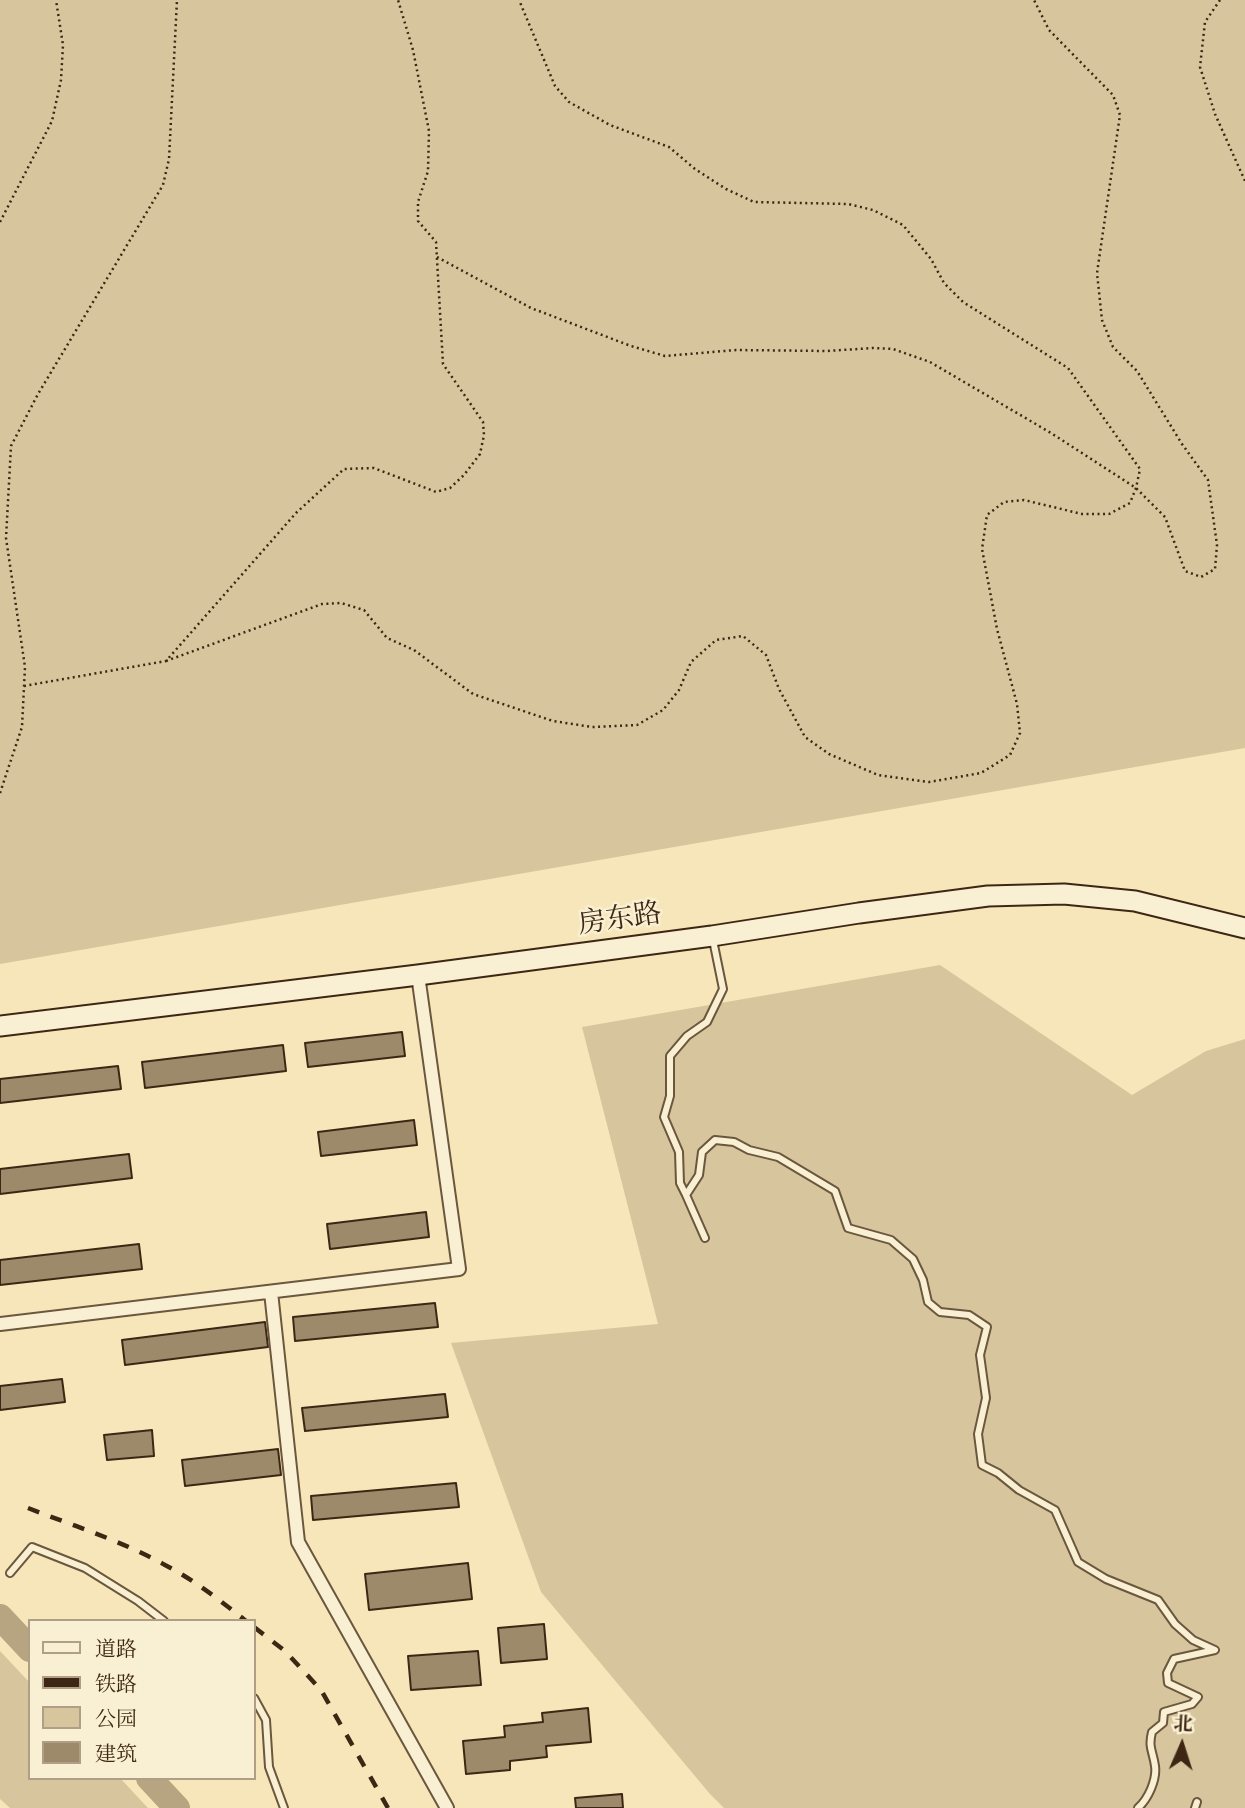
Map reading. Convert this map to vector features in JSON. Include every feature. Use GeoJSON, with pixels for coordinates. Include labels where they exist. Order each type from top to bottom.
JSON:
{"type":"FeatureCollection","features":[{"type":"Feature","properties":{"kind":"main road","name":"房东路"},"geometry":{"type":"LineString","coordinates":[[0,1026],[418,975],[988,896],[1064,894],[1135,901],[1245,928]]}},
{"type":"Feature","properties":{"kind":"street"},"geometry":{"type":"LineString","coordinates":[[0,1324],[459,1269],[418,975]]}},
{"type":"Feature","properties":{"kind":"street"},"geometry":{"type":"LineString","coordinates":[[271,1292],[298,1542],[446,1808]]}},
{"type":"Feature","properties":{"kind":"lane"},"geometry":{"type":"LineString","coordinates":[[705,1238],[680,1183],[680,1152],[664,1117],[670,1096],[670,1056],[687,1036],[707,1022],[723,989],[712,936]]}},
{"type":"Feature","properties":{"kind":"lane"},"geometry":{"type":"LineString","coordinates":[[686,1195],[699,1175],[702,1152],[715,1140],[734,1142],[749,1150],[778,1157],[835,1191],[844,1209],[848,1228],[891,1240],[913,1259],[923,1280],[928,1302],[940,1312],[969,1315],[987,1327],[980,1355],[986,1398],[978,1434],[982,1465],[1055,1510],[1078,1562],[1107,1579],[1158,1600],[1175,1624],[1193,1640],[1215,1650],[1174,1659],[1167,1672],[1168,1683],[1198,1697],[1192,1704],[1164,1712],[1163,1723],[1152,1732],[1149,1746],[1156,1768],[1145,1801],[1138,1808]]}},
{"type":"Feature","properties":{"kind":"lane"},"geometry":{"type":"LineString","coordinates":[[9,1573],[32,1546],[85,1568],[161,1619]]}},
{"type":"Feature","properties":{"kind":"lane"},"geometry":{"type":"LineString","coordinates":[[256,1702],[266,1720],[269,1767],[284,1808]]}},
{"type":"Feature","properties":{"kind":"path"},"geometry":{"type":"LineString","coordinates":[[0,222],[52,121],[61,80],[63,45],[56,0]]}},
{"type":"Feature","properties":{"kind":"path"},"geometry":{"type":"LineString","coordinates":[[0,793],[22,727],[25,667],[6,538],[10,446],[38,394],[163,185],[169,159],[177,0]]}},
{"type":"Feature","properties":{"kind":"path"},"geometry":{"type":"LineString","coordinates":[[166,661],[296,513],[344,469],[374,468],[436,492],[450,488],[480,454],[484,435],[483,422],[443,364],[436,242],[418,221],[418,202],[428,171],[429,131],[413,50],[398,0]]}},
{"type":"Feature","properties":{"kind":"path"},"geometry":{"type":"LineString","coordinates":[[24,686],[166,661],[322,604],[341,603],[364,610],[387,638],[414,650],[473,694],[552,721],[592,727],[637,724],[663,710],[679,690],[691,662],[716,640],[743,636],[766,655],[779,689],[805,737],[829,754],[878,775],[929,782],[981,773],[1010,755],[1020,733],[1017,704],[997,629],[982,549],[987,515],[1004,502],[1024,500],[1082,514],[1109,514],[1130,503],[1140,469],[1068,368],[963,302],[944,283],[903,225],[873,210],[848,204],[754,202],[726,189],[695,169],[669,147],[610,125],[569,102],[555,86],[519,0]]}},
{"type":"Feature","properties":{"kind":"path"},"geometry":{"type":"LineString","coordinates":[[437,257],[531,308],[665,356],[736,350],[893,349],[930,362],[1051,433],[1136,488],[1165,517],[1185,571],[1201,577],[1215,569],[1217,545],[1208,481],[1138,371],[1113,347],[1102,320],[1097,273],[1120,115],[1112,95],[1049,30],[1034,0]]}},
{"type":"Feature","properties":{"kind":"path"},"geometry":{"type":"LineString","coordinates":[[1220,0],[1205,22],[1200,67],[1215,114],[1245,181]]}},
{"type":"Feature","properties":{"kind":"green space"},"geometry":{"type":"Polygon","coordinates":[[[0,0],[1245,0],[1245,748],[0,964],[0,0]]]}},
{"type":"Feature","properties":{"kind":"green space"},"geometry":{"type":"Polygon","coordinates":[[[940,965],[1132,1095],[1206,1051],[1245,1039],[1245,1808],[724,1808],[541,1592],[451,1343],[658,1324],[582,1027],[940,965]]]}},
{"type":"Feature","properties":{"kind":"green space"},"geometry":{"type":"Polygon","coordinates":[[[0,1651],[28,1681],[28,1780],[122,1780],[148,1808],[10,1808],[0,1799],[0,1651]]]}},
{"type":"Feature","properties":{"kind":"building"},"geometry":{"type":"Polygon","coordinates":[[[402,1032],[405,1056],[308,1067],[305,1043],[402,1032]]]}},
{"type":"Feature","properties":{"kind":"building"},"geometry":{"type":"Polygon","coordinates":[[[283,1045],[286,1071],[145,1088],[142,1062],[283,1045]]]}},
{"type":"Feature","properties":{"kind":"building"},"geometry":{"type":"Polygon","coordinates":[[[118,1066],[121,1089],[0,1103],[0,1079],[118,1066]]]}},
{"type":"Feature","properties":{"kind":"building"},"geometry":{"type":"Polygon","coordinates":[[[414,1120],[417,1145],[321,1156],[318,1132],[414,1120]]]}},
{"type":"Feature","properties":{"kind":"building"},"geometry":{"type":"Polygon","coordinates":[[[129,1154],[132,1178],[0,1194],[0,1169],[129,1154]]]}},
{"type":"Feature","properties":{"kind":"building"},"geometry":{"type":"Polygon","coordinates":[[[426,1212],[429,1237],[330,1249],[327,1224],[426,1212]]]}},
{"type":"Feature","properties":{"kind":"building"},"geometry":{"type":"Polygon","coordinates":[[[139,1244],[142,1269],[0,1285],[0,1260],[139,1244]]]}},
{"type":"Feature","properties":{"kind":"building"},"geometry":{"type":"Polygon","coordinates":[[[435,1303],[438,1327],[295,1341],[293,1317],[435,1303]]]}},
{"type":"Feature","properties":{"kind":"building"},"geometry":{"type":"Polygon","coordinates":[[[265,1322],[268,1347],[125,1365],[122,1340],[265,1322]]]}},
{"type":"Feature","properties":{"kind":"building"},"geometry":{"type":"Polygon","coordinates":[[[62,1379],[65,1402],[0,1410],[0,1386],[62,1379]]]}},
{"type":"Feature","properties":{"kind":"building"},"geometry":{"type":"Polygon","coordinates":[[[445,1394],[448,1417],[305,1431],[302,1408],[445,1394]]]}},
{"type":"Feature","properties":{"kind":"building"},"geometry":{"type":"Polygon","coordinates":[[[152,1430],[154,1456],[107,1460],[104,1435],[152,1430]]]}},
{"type":"Feature","properties":{"kind":"building"},"geometry":{"type":"Polygon","coordinates":[[[278,1449],[281,1475],[185,1486],[182,1460],[278,1449]]]}},
{"type":"Feature","properties":{"kind":"building"},"geometry":{"type":"Polygon","coordinates":[[[456,1483],[459,1507],[313,1520],[311,1496],[456,1483]]]}},
{"type":"Feature","properties":{"kind":"building"},"geometry":{"type":"Polygon","coordinates":[[[468,1563],[472,1599],[369,1610],[365,1574],[468,1563]]]}},
{"type":"Feature","properties":{"kind":"building"},"geometry":{"type":"Polygon","coordinates":[[[544,1624],[547,1659],[501,1663],[498,1628],[544,1624]]]}},
{"type":"Feature","properties":{"kind":"building"},"geometry":{"type":"Polygon","coordinates":[[[478,1651],[481,1685],[411,1690],[408,1656],[478,1651]]]}},
{"type":"Feature","properties":{"kind":"building"},"geometry":{"type":"Polygon","coordinates":[[[588,1708],[591,1742],[546,1746],[547,1757],[510,1761],[510,1770],[466,1774],[463,1741],[505,1737],[504,1726],[543,1722],[542,1713],[588,1708]]]}},
{"type":"Feature","properties":{"kind":"building"},"geometry":{"type":"Polygon","coordinates":[[[622,1794],[623,1808],[576,1808],[575,1798],[622,1794]]]}},
{"type":"Feature","properties":{"kind":"waterway"},"geometry":{"type":"LineString","coordinates":[[0,1617],[28,1647]]}},
{"type":"Feature","properties":{"kind":"waterway"},"geometry":{"type":"LineString","coordinates":[[151,1780],[177,1808]]}},
{"type":"Feature","properties":{"kind":"railway"},"geometry":{"type":"LineString","coordinates":[[28,1508],[149,1556],[197,1584],[243,1619]]}},
{"type":"Feature","properties":{"kind":"railway"},"geometry":{"type":"LineString","coordinates":[[256,1629],[285,1651],[321,1690],[388,1808]]}}]}
